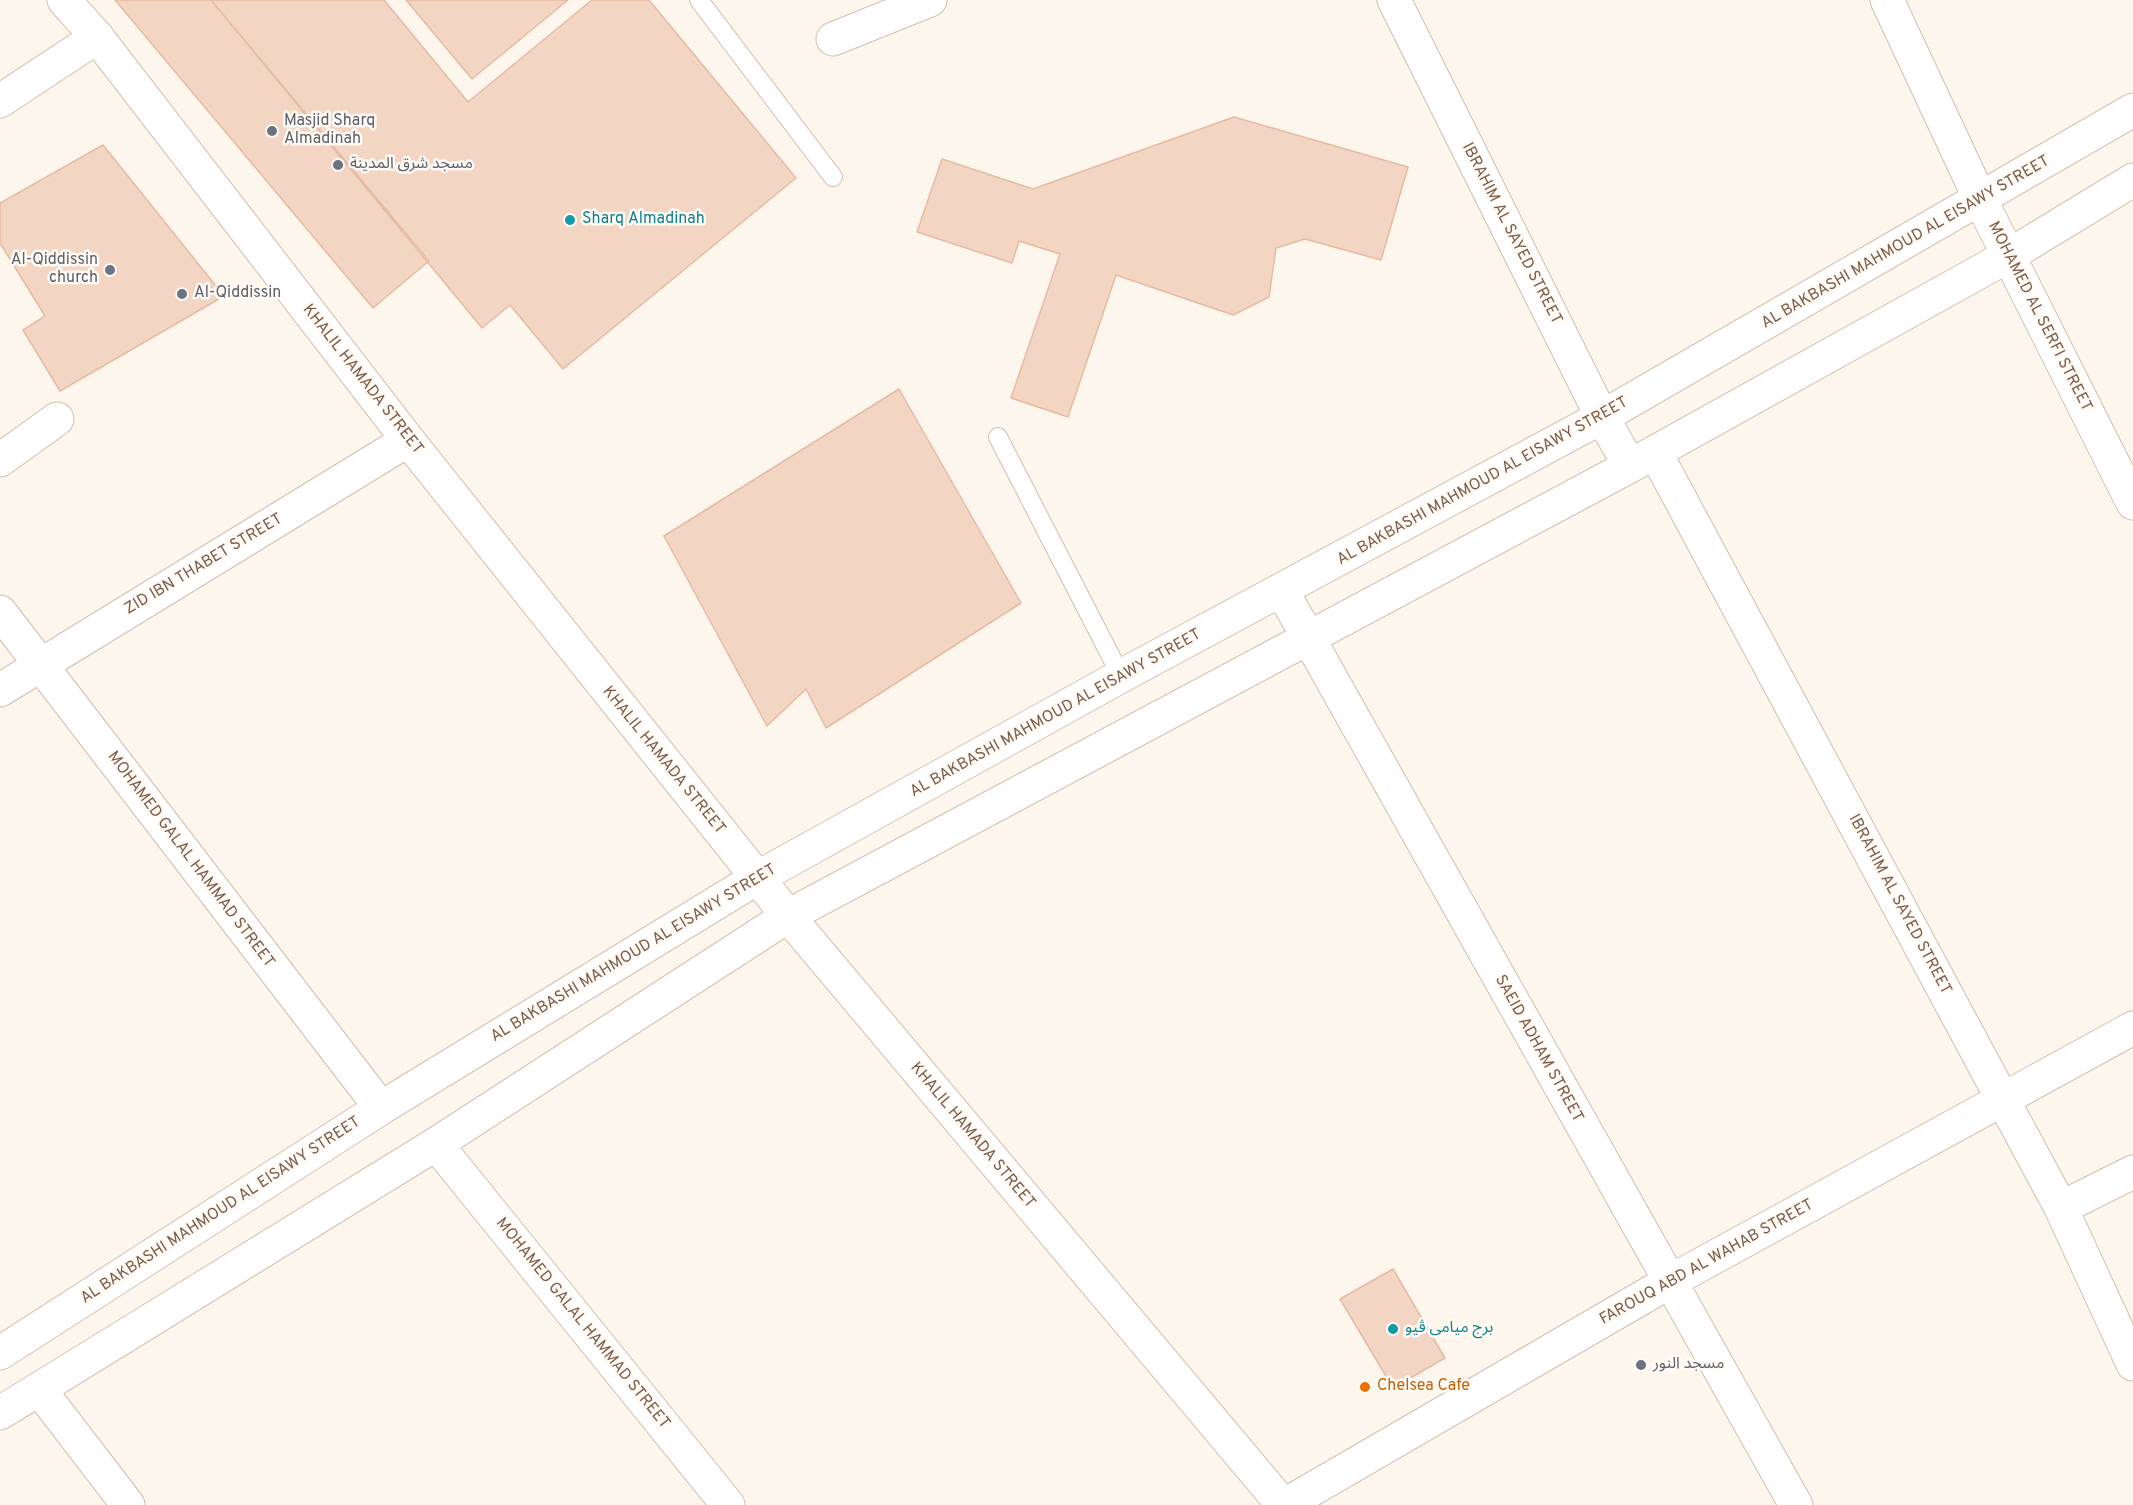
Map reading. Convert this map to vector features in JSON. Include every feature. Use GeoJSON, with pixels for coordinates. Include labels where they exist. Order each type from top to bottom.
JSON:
{"type":"FeatureCollection","features":[{"type":"Feature","properties":{"kind":"street","name":"KHALIL HAMADA STREET"},"geometry":{"type":"LineString","coordinates":[[64,0],[97,37],[408,440],[757,878],[1284,1505]]}},
{"type":"Feature","properties":{"kind":"street"},"geometry":{"type":"LineString","coordinates":[[833,39],[930,0]]}},
{"type":"Feature","properties":{"kind":"street","name":"IBRAHIM AL SAYED STREET"},"geometry":{"type":"LineString","coordinates":[[1394,0],[1602,417],[1642,459],[2004,1100],[2061,1208],[2133,1364]]}},
{"type":"Feature","properties":{"kind":"street","name":"MOHAMED AL SERFI STREET"},"geometry":{"type":"LineString","coordinates":[[1887,0],[2008,256],[2130,487]]}},
{"type":"Feature","properties":{"kind":"street"},"geometry":{"type":"LineString","coordinates":[[0,101],[97,37]]}},
{"type":"Feature","properties":{"kind":"street","name":"AL BAKBASHI MAHMOUD AL EISAWY STREET"},"geometry":{"type":"LineString","coordinates":[[0,1353],[381,1108],[757,878],[1120,676],[1282,591],[1602,417],[1981,201],[2133,110]]}},
{"type":"Feature","properties":{"kind":"street"},"geometry":{"type":"LineString","coordinates":[[0,1413],[436,1144],[788,916],[1642,459],[2008,256],[2133,180]]}},
{"type":"Feature","properties":{"kind":"street"},"geometry":{"type":"LineString","coordinates":[[0,460],[57,419]]}},
{"type":"Feature","properties":{"kind":"street","name":"ZID IBN THABET STREET"},"geometry":{"type":"LineString","coordinates":[[0,690],[408,440]]}},
{"type":"Feature","properties":{"kind":"street","name":"SAEID ADHAM STREET"},"geometry":{"type":"LineString","coordinates":[[1282,591],[1796,1505]]}},
{"type":"Feature","properties":{"kind":"street","name":"MOHAMED GALAL HAMMAD STREET"},"geometry":{"type":"LineString","coordinates":[[0,612],[381,1108]]}},
{"type":"Feature","properties":{"kind":"street","name":"FAROUQ ABD AL WAHAB STREET"},"geometry":{"type":"LineString","coordinates":[[1284,1505],[1669,1282],[2133,1028]]}},
{"type":"Feature","properties":{"kind":"street","name":"MOHAMED GALAL HAMMAD STREET"},"geometry":{"type":"LineString","coordinates":[[436,1144],[723,1503]]}},
{"type":"Feature","properties":{"kind":"street"},"geometry":{"type":"LineString","coordinates":[[2061,1208],[2133,1172]]}},
{"type":"Feature","properties":{"kind":"street"},"geometry":{"type":"LineString","coordinates":[[39,1389],[128,1505]]}},
{"type":"Feature","properties":{"kind":"lane"},"geometry":{"type":"LineString","coordinates":[[699,0],[832,177]]}},
{"type":"Feature","properties":{"kind":"lane"},"geometry":{"type":"LineString","coordinates":[[998,436],[1120,676]]}},
{"type":"Feature","properties":{"kind":"building","name":"Masjid Sharq Almadinah"},"geometry":{"type":"Polygon","coordinates":[[[115,0],[211,0],[429,261],[373,308],[115,0]]]}},
{"type":"Feature","properties":{"kind":"building","name":"Sharq Almadinah"},"geometry":{"type":"Polygon","coordinates":[[[211,0],[384,0],[468,102],[592,0],[649,0],[796,178],[563,369],[510,305],[482,328],[211,0]]]}},
{"type":"Feature","properties":{"kind":"building"},"geometry":{"type":"Polygon","coordinates":[[[406,0],[568,0],[472,79],[406,0]]]}},
{"type":"Feature","properties":{"kind":"building"},"geometry":{"type":"Polygon","coordinates":[[[1234,117],[1408,167],[1381,260],[1305,239],[1276,248],[1269,297],[1233,315],[1116,275],[1068,417],[1011,398],[1060,254],[1019,241],[1012,263],[917,232],[942,159],[1033,189],[1234,117]]]}},
{"type":"Feature","properties":{"kind":"building","name":"Al-Qiddissin church"},"geometry":{"type":"Polygon","coordinates":[[[103,145],[224,296],[60,391],[23,330],[45,316],[0,243],[0,203],[103,145]]]}},
{"type":"Feature","properties":{"kind":"building"},"geometry":{"type":"Polygon","coordinates":[[[899,389],[1021,603],[826,728],[806,689],[767,726],[664,536],[899,389]]]}},
{"type":"Feature","properties":{"kind":"building","name":"برج ميامى ڤيو"},"geometry":{"type":"Polygon","coordinates":[[[1393,1269],[1445,1358],[1393,1388],[1340,1299],[1393,1269]]]}},
{"type":"Feature","properties":{"kind":"place","name":"Masjid Sharq Almadinah"},"geometry":{"type":"Point","coordinates":[272,131]}},
{"type":"Feature","properties":{"kind":"place","name":"مسجد شرق المدينة"},"geometry":{"type":"Point","coordinates":[338,165]}},
{"type":"Feature","properties":{"kind":"place","name":"Sharq Almadinah"},"geometry":{"type":"Point","coordinates":[570,220]}},
{"type":"Feature","properties":{"kind":"place","name":"Al-Qiddissin church"},"geometry":{"type":"Point","coordinates":[110,270]}},
{"type":"Feature","properties":{"kind":"place","name":"Al-Qiddissin"},"geometry":{"type":"Point","coordinates":[182,294]}},
{"type":"Feature","properties":{"kind":"place","name":"برج ميامى ڤيو"},"geometry":{"type":"Point","coordinates":[1393,1329]}},
{"type":"Feature","properties":{"kind":"place","name":"مسجد النور"},"geometry":{"type":"Point","coordinates":[1641,1365]}},
{"type":"Feature","properties":{"kind":"place","name":"Chelsea Cafe"},"geometry":{"type":"Point","coordinates":[1365,1387]}}]}
